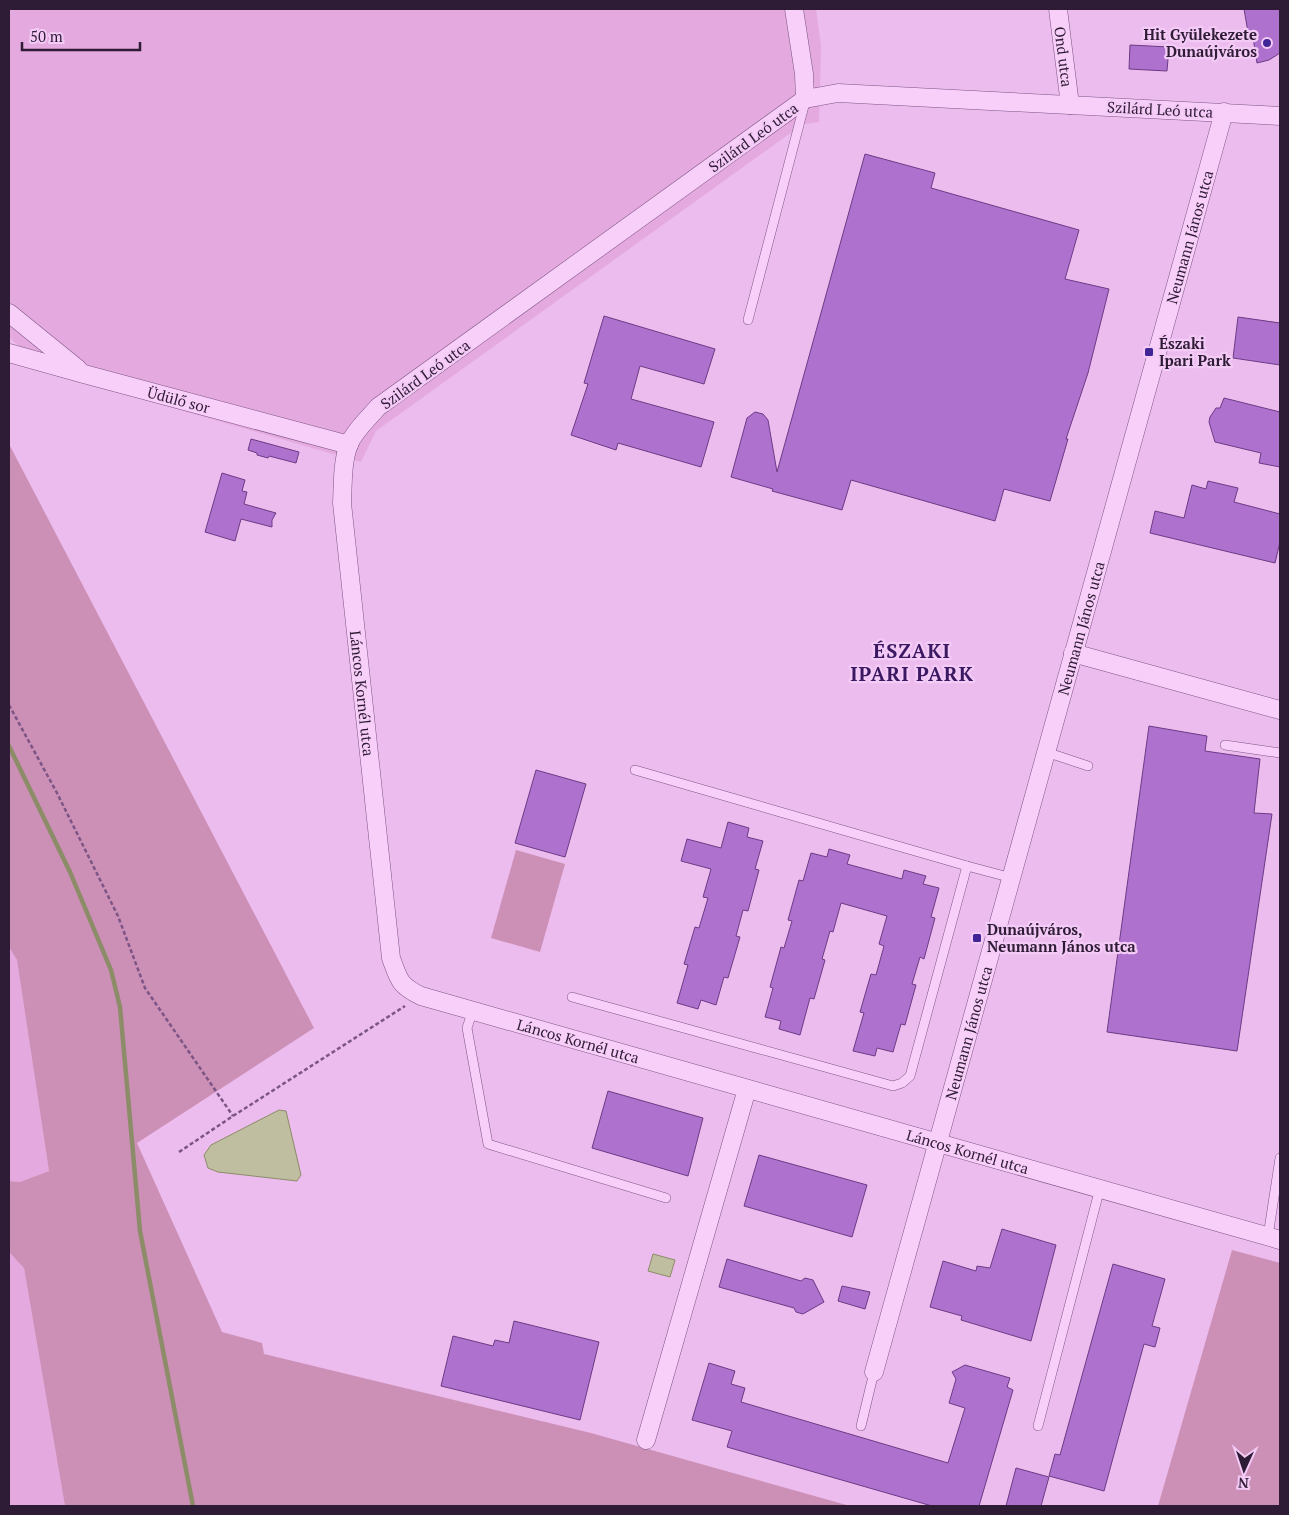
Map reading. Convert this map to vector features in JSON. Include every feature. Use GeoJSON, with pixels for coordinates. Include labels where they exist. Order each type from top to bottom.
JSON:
{"type":"FeatureCollection","features":[{"type":"Feature","properties":{"kind":"street"},"geometry":{"type":"LineString","coordinates":[[794,9],[804,74],[805,99]]}},
{"type":"Feature","properties":{"kind":"street","name":"Ond utca"},"geometry":{"type":"LineString","coordinates":[[1058,9],[1070,105]]}},
{"type":"Feature","properties":{"kind":"street","name":"Szilárd Leó utca"},"geometry":{"type":"LineString","coordinates":[[349,445],[358,430],[385,402],[805,99],[838,93],[1280,116]]}},
{"type":"Feature","properties":{"kind":"street","name":"Neumann János utca"},"geometry":{"type":"LineString","coordinates":[[874,1372],[1224,112]]}},
{"type":"Feature","properties":{"kind":"street"},"geometry":{"type":"LineString","coordinates":[[9,313],[84,374]]}},
{"type":"Feature","properties":{"kind":"street","name":"Üdülő sor"},"geometry":{"type":"LineString","coordinates":[[9,353],[349,445]]}},
{"type":"Feature","properties":{"kind":"street","name":"Láncos Kornél utca"},"geometry":{"type":"LineString","coordinates":[[349,445],[343,474],[342,503],[391,958],[398,978],[406,988],[422,996],[1274,1238]]}},
{"type":"Feature","properties":{"kind":"street"},"geometry":{"type":"LineString","coordinates":[[1073,654],[1280,710]]}},
{"type":"Feature","properties":{"kind":"street"},"geometry":{"type":"LineString","coordinates":[[646,1440],[747,1089]]}},
{"type":"Feature","properties":{"kind":"lane"},"geometry":{"type":"LineString","coordinates":[[748,320],[805,99]]}},
{"type":"Feature","properties":{"kind":"lane"},"geometry":{"type":"LineString","coordinates":[[1225,745],[1280,753]]}},
{"type":"Feature","properties":{"kind":"lane"},"geometry":{"type":"LineString","coordinates":[[1046,752],[1088,766]]}},
{"type":"Feature","properties":{"kind":"lane"},"geometry":{"type":"LineString","coordinates":[[635,770],[1012,878]]}},
{"type":"Feature","properties":{"kind":"lane"},"geometry":{"type":"LineString","coordinates":[[572,997],[893,1086],[902,1083],[910,1076],[967,866]]}},
{"type":"Feature","properties":{"kind":"lane"},"geometry":{"type":"LineString","coordinates":[[473,1009],[467,1028],[488,1144],[666,1198]]}},
{"type":"Feature","properties":{"kind":"lane"},"geometry":{"type":"LineString","coordinates":[[1274,1238],[1280,1158]]}},
{"type":"Feature","properties":{"kind":"lane"},"geometry":{"type":"LineString","coordinates":[[1038,1426],[1100,1188]]}},
{"type":"Feature","properties":{"kind":"lane"},"geometry":{"type":"LineString","coordinates":[[862,1426],[874,1372]]}},
{"type":"Feature","properties":{"kind":"path"},"geometry":{"type":"LineString","coordinates":[[9,705],[118,916],[145,988],[233,1116]]}},
{"type":"Feature","properties":{"kind":"path"},"geometry":{"type":"LineString","coordinates":[[179,1152],[422,996]]}},
{"type":"Feature","properties":{"kind":"shaded area"},"geometry":{"type":"Polygon","coordinates":[[[9,9],[816,9],[821,46],[819,122],[803,124],[376,431],[361,462],[23,365],[25,352],[9,337],[9,9]]]}},
{"type":"Feature","properties":{"kind":"shaded area"},"geometry":{"type":"Polygon","coordinates":[[[9,444],[314,1028],[137,1143],[222,1332],[262,1343],[264,1354],[591,1433],[850,1506],[65,1506],[24,1268],[9,1252],[9,1181],[20,1182],[49,1171],[17,960],[9,947],[9,444]]]}},
{"type":"Feature","properties":{"kind":"shaded area"},"geometry":{"type":"Polygon","coordinates":[[[516,850],[565,864],[540,952],[491,938],[516,850]]]}},
{"type":"Feature","properties":{"kind":"shaded area"},"geometry":{"type":"Polygon","coordinates":[[[9,947],[17,960],[49,1171],[20,1182],[9,1181],[9,947]]]}},
{"type":"Feature","properties":{"kind":"shaded area"},"geometry":{"type":"Polygon","coordinates":[[[279,1110],[286,1111],[301,1175],[297,1181],[218,1172],[208,1168],[204,1155],[211,1145],[279,1110]]]}},
{"type":"Feature","properties":{"kind":"shaded area"},"geometry":{"type":"Polygon","coordinates":[[[1232,1250],[1280,1263],[1280,1506],[1158,1506],[1232,1250]]]}},
{"type":"Feature","properties":{"kind":"shaded area"},"geometry":{"type":"Polygon","coordinates":[[[9,1252],[24,1268],[65,1506],[9,1506],[9,1252]]]}},
{"type":"Feature","properties":{"kind":"shaded area"},"geometry":{"type":"Polygon","coordinates":[[[653,1254],[675,1260],[670,1277],[648,1271],[653,1254]]]}},
{"type":"Feature","properties":{"kind":"building","name":"Hit Gyülekezete Dunaújváros"},"geometry":{"type":"Polygon","coordinates":[[[1244,9],[1280,9],[1280,53],[1269,60],[1257,63],[1252,31],[1248,32],[1244,9]]]}},
{"type":"Feature","properties":{"kind":"building"},"geometry":{"type":"Polygon","coordinates":[[[1130,45],[1169,47],[1167,71],[1129,69],[1130,45]]]}},
{"type":"Feature","properties":{"kind":"building"},"geometry":{"type":"Polygon","coordinates":[[[865,154],[935,173],[931,188],[1079,230],[1065,279],[1109,289],[1088,373],[1066,439],[1068,439],[1050,501],[1004,489],[995,521],[851,480],[842,510],[772,491],[773,489],[731,477],[747,418],[755,412],[763,414],[768,420],[777,472],[865,154]]]}},
{"type":"Feature","properties":{"kind":"building"},"geometry":{"type":"Polygon","coordinates":[[[604,316],[715,349],[704,384],[640,366],[631,399],[714,422],[701,467],[618,443],[616,450],[571,435],[588,384],[584,383],[604,316]]]}},
{"type":"Feature","properties":{"kind":"building"},"geometry":{"type":"Polygon","coordinates":[[[1238,317],[1280,323],[1280,365],[1233,358],[1238,317]]]}},
{"type":"Feature","properties":{"kind":"building"},"geometry":{"type":"Polygon","coordinates":[[[1224,398],[1280,412],[1280,467],[1259,463],[1261,453],[1215,442],[1209,422],[1210,417],[1216,408],[1220,408],[1224,398]]]}},
{"type":"Feature","properties":{"kind":"building"},"geometry":{"type":"Polygon","coordinates":[[[251,439],[299,452],[296,463],[257,455],[257,453],[248,450],[251,439]]]}},
{"type":"Feature","properties":{"kind":"building"},"geometry":{"type":"Polygon","coordinates":[[[222,473],[245,480],[242,491],[247,492],[244,504],[276,513],[272,520],[272,527],[241,519],[235,541],[205,532],[222,473]]]}},
{"type":"Feature","properties":{"kind":"building"},"geometry":{"type":"Polygon","coordinates":[[[1208,481],[1238,488],[1234,502],[1280,514],[1280,542],[1275,563],[1150,533],[1155,511],[1184,518],[1192,485],[1206,489],[1208,481]]]}},
{"type":"Feature","properties":{"kind":"building"},"geometry":{"type":"Polygon","coordinates":[[[1149,726],[1207,736],[1205,751],[1260,759],[1254,813],[1272,814],[1237,1051],[1107,1032],[1149,726]]]}},
{"type":"Feature","properties":{"kind":"building"},"geometry":{"type":"Polygon","coordinates":[[[536,770],[586,784],[565,857],[515,843],[536,770]]]}},
{"type":"Feature","properties":{"kind":"building"},"geometry":{"type":"Polygon","coordinates":[[[728,822],[749,828],[747,837],[763,841],[755,869],[759,870],[748,911],[743,910],[736,936],[740,937],[728,978],[724,977],[716,1005],[701,1000],[698,1009],[677,1003],[688,965],[684,964],[695,927],[699,928],[708,898],[703,897],[711,869],[681,861],[687,839],[721,848],[728,822]]]}},
{"type":"Feature","properties":{"kind":"building"},"geometry":{"type":"Polygon","coordinates":[[[829,849],[850,855],[847,864],[902,879],[904,870],[926,876],[923,884],[939,888],[931,917],[935,918],[924,959],[920,957],[912,984],[916,985],[905,1025],[901,1024],[893,1052],[877,1048],[875,1056],[853,1051],[864,1013],[860,1012],[871,974],[876,975],[884,946],[879,944],[887,916],[841,903],[833,932],[830,931],[822,959],[825,960],[814,999],[810,998],[800,1035],[779,1029],[781,1021],[765,1017],[773,988],[770,987],[781,947],[784,948],[792,921],[788,920],[799,880],[803,881],[811,853],[827,857],[829,849]]]}},
{"type":"Feature","properties":{"kind":"building"},"geometry":{"type":"Polygon","coordinates":[[[608,1091],[703,1118],[688,1176],[592,1148],[608,1091]]]}},
{"type":"Feature","properties":{"kind":"building"},"geometry":{"type":"Polygon","coordinates":[[[759,1155],[867,1185],[852,1237],[744,1206],[759,1155]]]}},
{"type":"Feature","properties":{"kind":"building"},"geometry":{"type":"Polygon","coordinates":[[[1002,1229],[1056,1245],[1031,1341],[961,1320],[962,1316],[930,1307],[943,1261],[976,1271],[977,1266],[990,1268],[1002,1229]]]}},
{"type":"Feature","properties":{"kind":"building"},"geometry":{"type":"Polygon","coordinates":[[[727,1259],[801,1281],[805,1278],[813,1280],[824,1302],[803,1314],[796,1312],[794,1308],[719,1287],[727,1259]]]}},
{"type":"Feature","properties":{"kind":"building"},"geometry":{"type":"Polygon","coordinates":[[[1113,1264],[1165,1279],[1152,1326],[1160,1328],[1155,1347],[1144,1344],[1104,1491],[1049,1476],[1055,1454],[1060,1455],[1113,1264]]]}},
{"type":"Feature","properties":{"kind":"building"},"geometry":{"type":"Polygon","coordinates":[[[842,1286],[870,1292],[865,1309],[838,1301],[842,1286]]]}},
{"type":"Feature","properties":{"kind":"building"},"geometry":{"type":"Polygon","coordinates":[[[514,1321],[599,1342],[580,1420],[441,1386],[453,1336],[493,1346],[495,1340],[509,1343],[514,1321]]]}},
{"type":"Feature","properties":{"kind":"building"},"geometry":{"type":"Polygon","coordinates":[[[709,1363],[735,1371],[731,1384],[745,1388],[741,1402],[948,1463],[965,1408],[949,1403],[956,1379],[952,1372],[965,1365],[1010,1378],[1007,1387],[1013,1390],[979,1506],[932,1506],[727,1447],[732,1431],[692,1420],[709,1363]]]}},
{"type":"Feature","properties":{"kind":"building"},"geometry":{"type":"Polygon","coordinates":[[[1016,1468],[1049,1477],[1041,1506],[1006,1506],[1016,1468]]]}},
{"type":"Feature","properties":{"kind":"waterway"},"geometry":{"type":"LineString","coordinates":[[9,746],[70,872],[111,970],[120,1007],[140,1231],[193,1506]]}},
{"type":"Feature","properties":{"kind":"place","name":"Hit Gyülekezete Dunaújváros"},"geometry":{"type":"Point","coordinates":[1267,43]}},
{"type":"Feature","properties":{"kind":"place","name":"Északi Ipari Park"},"geometry":{"type":"Point","coordinates":[1149,352]}},
{"type":"Feature","properties":{"kind":"place","name":"Dunaújváros, Neumann János utca"},"geometry":{"type":"Point","coordinates":[977,938]}},
{"type":"Feature","properties":{"kind":"district","name":"ÉSZAKI IPARI PARK"},"geometry":{"type":"Point","coordinates":[912,662]}}]}
